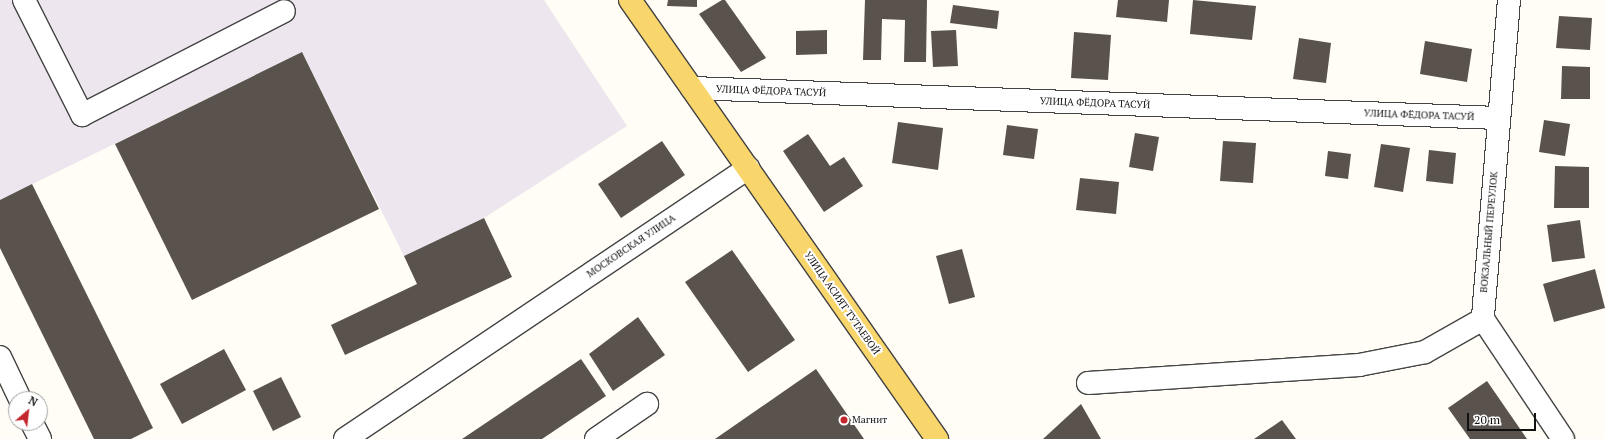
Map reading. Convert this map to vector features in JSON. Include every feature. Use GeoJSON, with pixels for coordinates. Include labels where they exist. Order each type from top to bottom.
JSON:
{"type":"FeatureCollection","features":[{"type":"Feature","properties":{"kind":"main road"},"geometry":{"type":"LineString","coordinates":[[630,0],[748,168]]}},
{"type":"Feature","properties":{"kind":"main road","name":"УЛИЦА АСИЯТ ТУТАЕВОЙ"},"geometry":{"type":"LineString","coordinates":[[748,168],[937,439]]}},
{"type":"Feature","properties":{"kind":"street"},"geometry":{"type":"LineString","coordinates":[[24,0],[82,115],[284,11]]}},
{"type":"Feature","properties":{"kind":"street","name":"ВОКЗАЛЬНЫЙ ПЕРЕУЛОК"},"geometry":{"type":"LineString","coordinates":[[1482,319],[1509,0]]}},
{"type":"Feature","properties":{"kind":"street","name":"УЛИЦА ФЁДОРА ТАСУЙ"},"geometry":{"type":"LineString","coordinates":[[692,88],[1498,118]]}},
{"type":"Feature","properties":{"kind":"street","name":"МОСКОВСКАЯ УЛИЦА"},"geometry":{"type":"LineString","coordinates":[[345,439],[748,168]]}},
{"type":"Feature","properties":{"kind":"street"},"geometry":{"type":"LineString","coordinates":[[1088,383],[1359,365],[1425,352],[1482,319],[1563,439]]}},
{"type":"Feature","properties":{"kind":"street"},"geometry":{"type":"LineString","coordinates":[[0,357],[16,391]]}},
{"type":"Feature","properties":{"kind":"street"},"geometry":{"type":"LineString","coordinates":[[596,439],[647,404]]}},
{"type":"Feature","properties":{"kind":"shaded area"},"geometry":{"type":"Polygon","coordinates":[[[0,0],[544,0],[627,126],[484,218],[404,256],[302,52],[0,200],[0,0]]]}},
{"type":"Feature","properties":{"kind":"building"},"geometry":{"type":"Polygon","coordinates":[[[668,0],[697,0],[697,7],[667,6],[668,0]]]}},
{"type":"Feature","properties":{"kind":"building"},"geometry":{"type":"Polygon","coordinates":[[[722,0],[725,0],[766,58],[741,72],[699,14],[722,0]]]}},
{"type":"Feature","properties":{"kind":"building"},"geometry":{"type":"Polygon","coordinates":[[[865,0],[927,0],[926,62],[904,62],[905,20],[882,19],[881,60],[863,60],[865,0]]]}},
{"type":"Feature","properties":{"kind":"building"},"geometry":{"type":"Polygon","coordinates":[[[1118,0],[1169,0],[1167,22],[1116,17],[1118,0]]]}},
{"type":"Feature","properties":{"kind":"building"},"geometry":{"type":"Polygon","coordinates":[[[1193,0],[1256,6],[1252,40],[1190,34],[1193,0]]]}},
{"type":"Feature","properties":{"kind":"building"},"geometry":{"type":"Polygon","coordinates":[[[953,5],[999,11],[997,29],[950,23],[953,5]]]}},
{"type":"Feature","properties":{"kind":"building"},"geometry":{"type":"Polygon","coordinates":[[[1559,16],[1592,18],[1590,50],[1556,48],[1559,16]]]}},
{"type":"Feature","properties":{"kind":"building"},"geometry":{"type":"Polygon","coordinates":[[[827,30],[827,54],[796,55],[796,31],[827,30]]]}},
{"type":"Feature","properties":{"kind":"building"},"geometry":{"type":"Polygon","coordinates":[[[956,30],[958,66],[933,67],[931,31],[956,30]]]}},
{"type":"Feature","properties":{"kind":"building"},"geometry":{"type":"Polygon","coordinates":[[[1074,32],[1111,35],[1108,80],[1071,78],[1074,32]]]}},
{"type":"Feature","properties":{"kind":"building"},"geometry":{"type":"Polygon","coordinates":[[[1299,38],[1331,43],[1326,83],[1293,79],[1299,38]]]}},
{"type":"Feature","properties":{"kind":"building"},"geometry":{"type":"Polygon","coordinates":[[[1425,41],[1472,49],[1467,82],[1420,74],[1425,41]]]}},
{"type":"Feature","properties":{"kind":"building"},"geometry":{"type":"Polygon","coordinates":[[[302,52],[379,209],[192,300],[115,144],[302,52]]]}},
{"type":"Feature","properties":{"kind":"building"},"geometry":{"type":"Polygon","coordinates":[[[1562,66],[1590,67],[1590,99],[1561,99],[1562,66]]]}},
{"type":"Feature","properties":{"kind":"building"},"geometry":{"type":"Polygon","coordinates":[[[1544,120],[1570,124],[1565,156],[1539,152],[1544,120]]]}},
{"type":"Feature","properties":{"kind":"building"},"geometry":{"type":"Polygon","coordinates":[[[898,122],[943,128],[938,170],[892,163],[898,122]]]}},
{"type":"Feature","properties":{"kind":"building"},"geometry":{"type":"Polygon","coordinates":[[[1007,125],[1038,129],[1034,159],[1003,155],[1007,125]]]}},
{"type":"Feature","properties":{"kind":"building"},"geometry":{"type":"Polygon","coordinates":[[[1135,133],[1159,137],[1153,171],[1129,167],[1135,133]]]}},
{"type":"Feature","properties":{"kind":"building"},"geometry":{"type":"Polygon","coordinates":[[[808,134],[830,166],[844,157],[863,186],[824,212],[783,151],[808,134]]]}},
{"type":"Feature","properties":{"kind":"building"},"geometry":{"type":"Polygon","coordinates":[[[662,141],[685,175],[621,218],[598,184],[662,141]]]}},
{"type":"Feature","properties":{"kind":"building"},"geometry":{"type":"Polygon","coordinates":[[[1223,141],[1256,143],[1253,183],[1220,181],[1223,141]]]}},
{"type":"Feature","properties":{"kind":"building"},"geometry":{"type":"Polygon","coordinates":[[[1381,144],[1410,148],[1403,192],[1374,187],[1381,144]]]}},
{"type":"Feature","properties":{"kind":"building"},"geometry":{"type":"Polygon","coordinates":[[[1429,150],[1456,153],[1453,184],[1426,181],[1429,150]]]}},
{"type":"Feature","properties":{"kind":"building"},"geometry":{"type":"Polygon","coordinates":[[[1328,151],[1351,154],[1348,179],[1325,176],[1328,151]]]}},
{"type":"Feature","properties":{"kind":"building"},"geometry":{"type":"Polygon","coordinates":[[[1555,166],[1589,167],[1589,208],[1554,208],[1555,166]]]}},
{"type":"Feature","properties":{"kind":"building"},"geometry":{"type":"Polygon","coordinates":[[[1080,178],[1119,182],[1116,214],[1076,210],[1080,178]]]}},
{"type":"Feature","properties":{"kind":"building"},"geometry":{"type":"Polygon","coordinates":[[[32,184],[153,428],[131,439],[94,439],[0,248],[0,200],[32,184]]]}},
{"type":"Feature","properties":{"kind":"building"},"geometry":{"type":"Polygon","coordinates":[[[484,218],[512,277],[345,355],[331,325],[417,284],[404,256],[484,218]]]}},
{"type":"Feature","properties":{"kind":"building"},"geometry":{"type":"Polygon","coordinates":[[[1580,220],[1585,258],[1552,262],[1547,225],[1580,220]]]}},
{"type":"Feature","properties":{"kind":"building"},"geometry":{"type":"Polygon","coordinates":[[[962,249],[975,297],[949,304],[936,256],[962,249]]]}},
{"type":"Feature","properties":{"kind":"building"},"geometry":{"type":"Polygon","coordinates":[[[732,250],[795,340],[748,372],[685,282],[732,250]]]}},
{"type":"Feature","properties":{"kind":"building"},"geometry":{"type":"Polygon","coordinates":[[[1595,269],[1605,308],[1554,322],[1543,284],[1595,269]]]}},
{"type":"Feature","properties":{"kind":"building"},"geometry":{"type":"Polygon","coordinates":[[[638,317],[665,355],[613,391],[589,354],[638,317]]]}},
{"type":"Feature","properties":{"kind":"building"},"geometry":{"type":"Polygon","coordinates":[[[224,349],[246,390],[182,424],[160,384],[224,349]]]}},
{"type":"Feature","properties":{"kind":"building"},"geometry":{"type":"Polygon","coordinates":[[[581,359],[606,396],[542,439],[462,439],[581,359]]]}},
{"type":"Feature","properties":{"kind":"building"},"geometry":{"type":"Polygon","coordinates":[[[816,369],[864,439],[715,439],[816,369]]]}},
{"type":"Feature","properties":{"kind":"building"},"geometry":{"type":"Polygon","coordinates":[[[281,377],[301,417],[273,431],[253,391],[281,377]]]}},
{"type":"Feature","properties":{"kind":"building"},"geometry":{"type":"Polygon","coordinates":[[[1487,381],[1527,439],[1470,439],[1448,408],[1487,381]]]}},
{"type":"Feature","properties":{"kind":"building"},"geometry":{"type":"Polygon","coordinates":[[[1081,404],[1101,439],[1043,439],[1081,404]]]}},
{"type":"Feature","properties":{"kind":"building"},"geometry":{"type":"Polygon","coordinates":[[[1282,420],[1296,439],[1254,439],[1282,420]]]}},
{"type":"Feature","properties":{"kind":"place","name":"Магнит"},"geometry":{"type":"Point","coordinates":[844,420]}}]}
